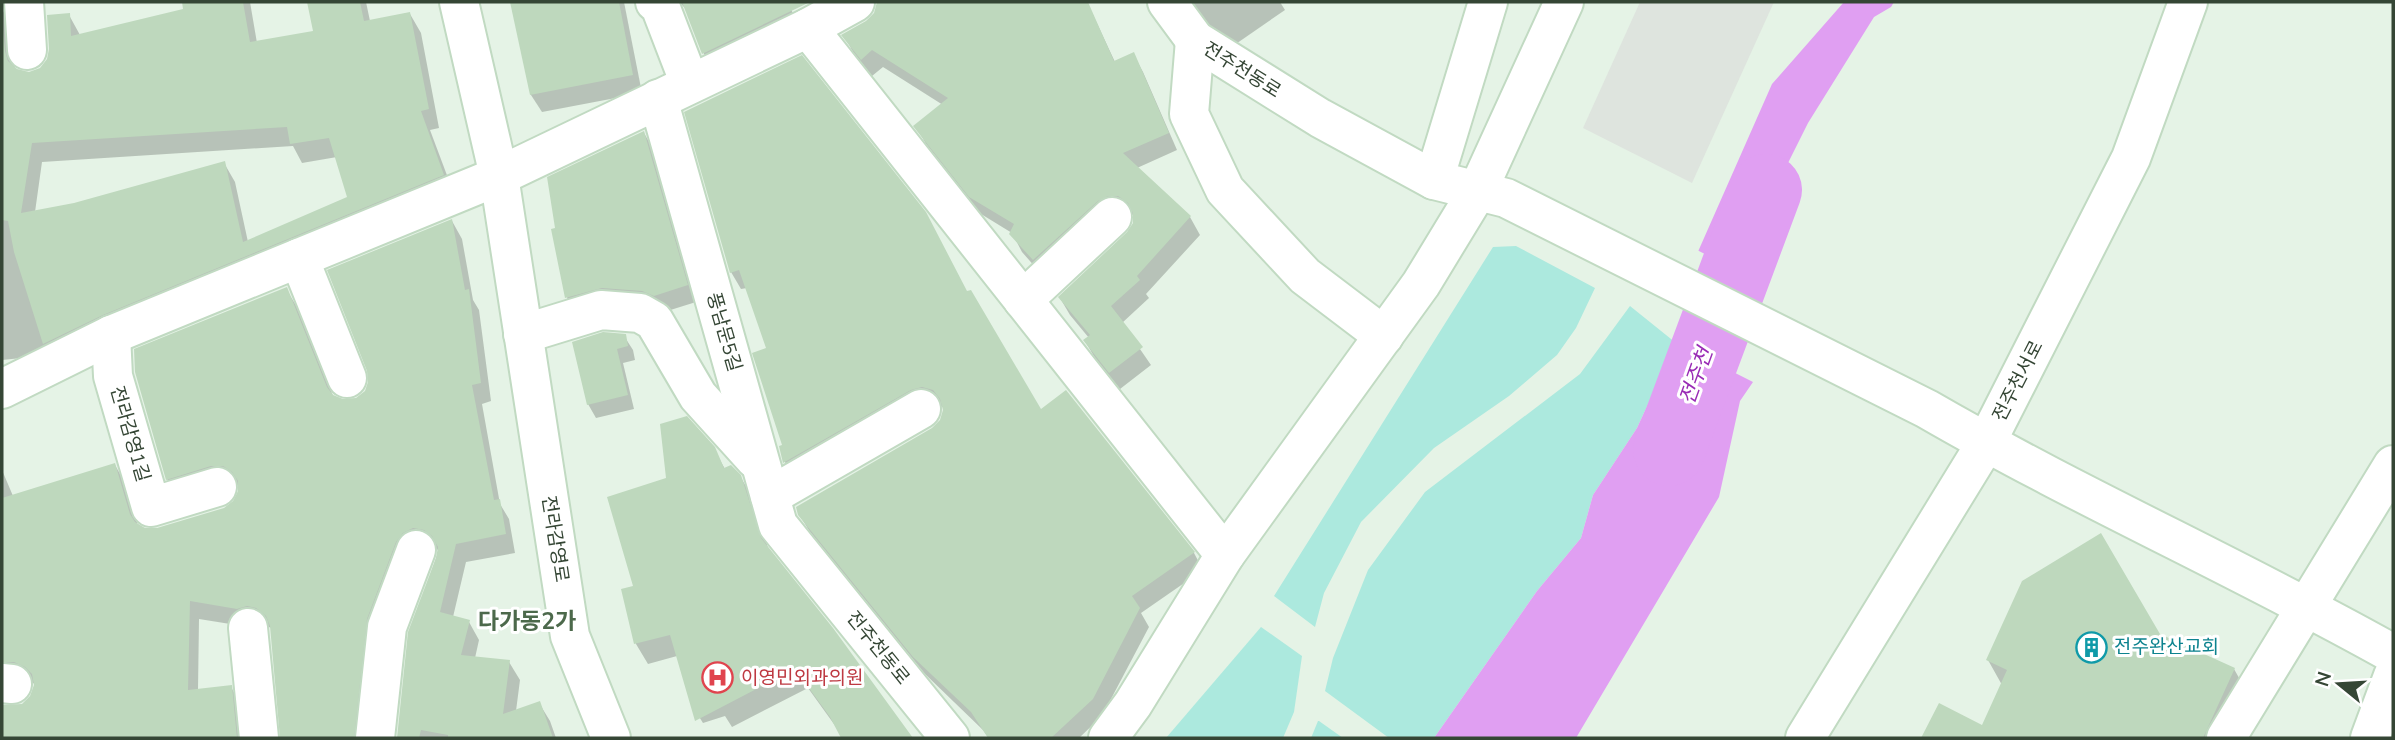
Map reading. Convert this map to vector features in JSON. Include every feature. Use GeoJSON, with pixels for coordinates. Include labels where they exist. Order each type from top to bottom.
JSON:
{"type":"FeatureCollection","features":[{"type":"Feature","properties":{"kind":"street"},"geometry":{"type":"LineString","coordinates":[[24,2],[27,50]]}},
{"type":"Feature","properties":{"kind":"street","name":"전라감영로"},"geometry":{"type":"LineString","coordinates":[[459,2],[499,176],[570,636],[611,738]]}},
{"type":"Feature","properties":{"kind":"street","name":"풍남문5길"},"geometry":{"type":"LineString","coordinates":[[655,2],[660,6],[674,92],[766,481],[778,525],[805,558]]}},
{"type":"Feature","properties":{"kind":"street"},"geometry":{"type":"LineString","coordinates":[[2,389],[111,335],[499,176],[808,28],[855,2]]}},
{"type":"Feature","properties":{"kind":"street"},"geometry":{"type":"LineString","coordinates":[[1167,2],[1195,40]]}},
{"type":"Feature","properties":{"kind":"street"},"geometry":{"type":"LineString","coordinates":[[1434,180],[1488,2]]}},
{"type":"Feature","properties":{"kind":"street"},"geometry":{"type":"LineString","coordinates":[[1108,738],[1133,704],[1226,555],[1421,284],[1491,195],[1564,2]]}},
{"type":"Feature","properties":{"kind":"street","name":"전주천서로"},"geometry":{"type":"LineString","coordinates":[[1805,738],[1986,443],[2131,158],[2188,2]]}},
{"type":"Feature","properties":{"kind":"street"},"geometry":{"type":"LineString","coordinates":[[808,28],[1226,555]]}},
{"type":"Feature","properties":{"kind":"street","name":"전주천동로"},"geometry":{"type":"LineString","coordinates":[[1384,336],[1305,276],[1225,190],[1189,114],[1195,40],[1320,118],[1434,180],[1491,195],[1927,409],[1986,443],[2306,605],[2393,654]]}},
{"type":"Feature","properties":{"kind":"street"},"geometry":{"type":"LineString","coordinates":[[1023,300],[1112,217]]}},
{"type":"Feature","properties":{"kind":"street"},"geometry":{"type":"LineString","coordinates":[[299,258],[347,378]]}},
{"type":"Feature","properties":{"kind":"street"},"geometry":{"type":"LineString","coordinates":[[523,334],[601,310],[640,313],[654,321],[698,396],[766,481],[921,409]]}},
{"type":"Feature","properties":{"kind":"street","name":"전라감영1길"},"geometry":{"type":"LineString","coordinates":[[111,335],[113,376],[151,506],[217,487]]}},
{"type":"Feature","properties":{"kind":"street"},"geometry":{"type":"LineString","coordinates":[[2227,738],[2393,465]]}},
{"type":"Feature","properties":{"kind":"street"},"geometry":{"type":"LineString","coordinates":[[375,738],[387,627],[416,550]]}},
{"type":"Feature","properties":{"kind":"street","name":"전주천동로"},"geometry":{"type":"LineString","coordinates":[[805,558],[950,738]]}},
{"type":"Feature","properties":{"kind":"street"},"geometry":{"type":"LineString","coordinates":[[248,628],[259,738]]}},
{"type":"Feature","properties":{"kind":"street"},"geometry":{"type":"LineString","coordinates":[[2370,738],[2393,676]]}},
{"type":"Feature","properties":{"kind":"shaded area"},"geometry":{"type":"Polygon","coordinates":[[[1640,2],[1774,2],[1692,183],[1583,128],[1640,2]]]}},
{"type":"Feature","properties":{"kind":"shaded area"},"geometry":{"type":"Polygon","coordinates":[[[1516,246],[1595,288],[1576,328],[1557,355],[1509,396],[1434,448],[1361,522],[1324,593],[1315,627],[1274,596],[1493,247],[1516,246]]]}},
{"type":"Feature","properties":{"kind":"shaded area"},"geometry":{"type":"Polygon","coordinates":[[[1630,306],[1676,343],[1637,428],[1593,495],[1581,538],[1537,591],[1434,738],[1389,738],[1325,691],[1333,658],[1368,570],[1425,492],[1580,374],[1630,306]]]}},
{"type":"Feature","properties":{"kind":"shaded area"},"geometry":{"type":"Polygon","coordinates":[[[1261,627],[1302,656],[1294,712],[1283,738],[1166,738],[1261,627]]]}},
{"type":"Feature","properties":{"kind":"shaded area"},"geometry":{"type":"Polygon","coordinates":[[[1319,721],[1343,738],[1311,738],[1319,721]]]}},
{"type":"Feature","properties":{"kind":"water"},"geometry":{"type":"Polygon","coordinates":[[[1844,2],[1894,2],[1891,7],[1874,17],[1808,123],[1787,165],[1763,242],[1757,297],[1693,263],[1772,84],[1844,2]]]}},
{"type":"Feature","properties":{"kind":"water"},"geometry":{"type":"Polygon","coordinates":[[[1676,343],[1753,382],[1740,401],[1719,497],[1576,738],[1434,738],[1537,591],[1581,538],[1593,495],[1637,428],[1676,343]]]}},
{"type":"Feature","properties":{"kind":"pier"},"geometry":{"type":"Polygon","coordinates":[[[1695,249],[1762,283],[1760,300],[1755,300],[1691,265],[1695,249]]]}},
{"type":"Feature","properties":{"kind":"building"},"geometry":{"type":"Polygon","coordinates":[[[182,2],[243,2],[250,42],[313,31],[307,2],[360,2],[364,21],[410,12],[429,109],[421,111],[444,175],[103,315],[43,344],[14,252],[8,221],[2,220],[2,18],[8,61],[17,69],[29,72],[40,68],[47,59],[47,15],[70,13],[71,36],[183,9],[182,2]],[[287,127],[32,143],[21,213],[74,203],[225,161],[243,242],[347,197],[329,138],[290,144],[287,127]]]}},
{"type":"Feature","properties":{"kind":"building"},"geometry":{"type":"Polygon","coordinates":[[[510,2],[619,2],[633,75],[530,95],[510,2]]]}},
{"type":"Feature","properties":{"kind":"building"},"geometry":{"type":"Polygon","coordinates":[[[682,2],[810,2],[702,54],[682,2]]]}},
{"type":"Feature","properties":{"kind":"building"},"geometry":{"type":"Polygon","coordinates":[[[877,2],[1088,2],[1114,61],[1134,52],[1169,133],[1123,153],[1191,216],[1137,276],[1140,280],[1111,306],[1143,347],[1109,373],[1083,340],[1090,335],[1058,297],[1127,232],[1133,223],[1133,213],[1128,203],[1118,196],[1108,196],[1098,201],[1033,260],[1009,234],[1014,224],[969,197],[913,126],[948,98],[872,50],[861,60],[841,35],[866,21],[874,13],[877,2]]]}},
{"type":"Feature","properties":{"kind":"building"},"geometry":{"type":"Polygon","coordinates":[[[802,55],[926,212],[967,291],[971,290],[1041,409],[1066,390],[1195,552],[1132,596],[1140,608],[1093,699],[1051,738],[988,738],[971,712],[913,657],[798,515],[796,507],[932,428],[940,420],[943,410],[940,399],[933,390],[922,387],[911,390],[783,463],[779,446],[782,445],[752,353],[766,348],[739,270],[730,273],[684,112],[802,55]]]}},
{"type":"Feature","properties":{"kind":"building"},"geometry":{"type":"Polygon","coordinates":[[[644,131],[688,285],[654,296],[642,291],[602,288],[565,298],[551,229],[555,228],[547,177],[644,131]]]}},
{"type":"Feature","properties":{"kind":"building"},"geometry":{"type":"Polygon","coordinates":[[[452,219],[465,290],[469,289],[481,383],[472,385],[494,500],[500,499],[506,534],[456,544],[440,612],[470,620],[461,655],[510,660],[503,714],[540,701],[553,738],[448,738],[448,735],[421,730],[419,738],[397,738],[408,632],[438,547],[432,536],[424,530],[413,528],[403,533],[396,542],[367,619],[354,738],[280,738],[270,626],[266,616],[256,608],[247,606],[237,609],[190,601],[188,690],[232,685],[237,738],[2,738],[2,705],[22,704],[30,696],[34,685],[32,674],[25,667],[14,662],[2,662],[2,498],[115,463],[130,514],[135,522],[145,528],[157,528],[224,508],[233,501],[238,491],[238,481],[232,472],[223,466],[211,466],[166,480],[135,372],[134,349],[287,287],[327,387],[333,395],[343,399],[356,398],[365,391],[367,371],[327,270],[452,219]]]}},
{"type":"Feature","properties":{"kind":"building"},"geometry":{"type":"Polygon","coordinates":[[[603,332],[626,334],[628,346],[617,349],[628,395],[587,405],[572,342],[603,332]]]}},
{"type":"Feature","properties":{"kind":"building"},"geometry":{"type":"Polygon","coordinates":[[[687,416],[715,447],[724,468],[731,465],[741,475],[761,538],[833,628],[913,738],[841,738],[830,717],[795,669],[695,721],[670,635],[634,644],[621,589],[633,586],[607,497],[666,478],[660,424],[687,416]]]}},
{"type":"Feature","properties":{"kind":"building","name":"전주완산교회"},"geometry":{"type":"Polygon","coordinates":[[[2101,533],[2160,634],[2235,668],[2203,738],[1921,738],[1939,703],[1982,725],[2007,670],[1986,660],[2022,581],[2101,533]]]}},
{"type":"Feature","properties":{"kind":"waterway","name":"전주천"},"geometry":{"type":"LineString","coordinates":[[1669,450],[1766,190]]}},
{"type":"Feature","properties":{"kind":"place","name":"전주완산교회"},"geometry":{"type":"Point","coordinates":[2091,647]}},
{"type":"Feature","properties":{"kind":"place","name":"이영민외과의원"},"geometry":{"type":"Point","coordinates":[718,678]}},
{"type":"Feature","properties":{"kind":"district","name":"다가동2가"},"geometry":{"type":"Point","coordinates":[527,621]}}]}
